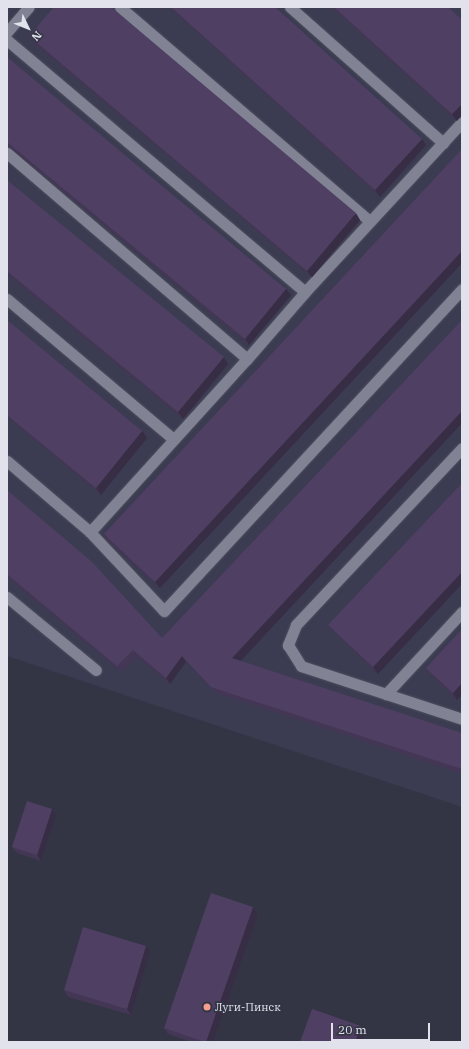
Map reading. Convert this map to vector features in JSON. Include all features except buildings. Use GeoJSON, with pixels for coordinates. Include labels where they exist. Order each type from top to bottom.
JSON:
{"type":"FeatureCollection","features":[{"type":"Feature","properties":{"kind":"lane"},"geometry":{"type":"LineString","coordinates":[[7,32],[29,7]]}},
{"type":"Feature","properties":{"kind":"lane"},"geometry":{"type":"LineString","coordinates":[[120,7],[370,221]]}},
{"type":"Feature","properties":{"kind":"lane"},"geometry":{"type":"LineString","coordinates":[[290,7],[443,143]]}},
{"type":"Feature","properties":{"kind":"lane"},"geometry":{"type":"LineString","coordinates":[[7,40],[305,292]]}},
{"type":"Feature","properties":{"kind":"lane"},"geometry":{"type":"LineString","coordinates":[[90,532],[247,359],[305,292],[462,122]]}},
{"type":"Feature","properties":{"kind":"lane"},"geometry":{"type":"LineString","coordinates":[[7,153],[247,359]]}},
{"type":"Feature","properties":{"kind":"lane"},"geometry":{"type":"LineString","coordinates":[[7,461],[90,532],[164,611],[462,289]]}},
{"type":"Feature","properties":{"kind":"lane"},"geometry":{"type":"LineString","coordinates":[[7,299],[173,439]]}},
{"type":"Feature","properties":{"kind":"lane"},"geometry":{"type":"LineString","coordinates":[[462,448],[296,625],[288,645],[301,666],[462,719]]}},
{"type":"Feature","properties":{"kind":"lane"},"geometry":{"type":"LineString","coordinates":[[7,597],[96,670]]}},
{"type":"Feature","properties":{"kind":"lane"},"geometry":{"type":"LineString","coordinates":[[386,694],[462,612]]}},
{"type":"Feature","properties":{"kind":"shaded area"},"geometry":{"type":"Polygon","coordinates":[[[7,7],[462,7],[462,807],[7,656],[7,7]]]}},
{"type":"Feature","properties":{"kind":"place","name":"Луги-Пинск"},"geometry":{"type":"Point","coordinates":[207,1007]}}]}
